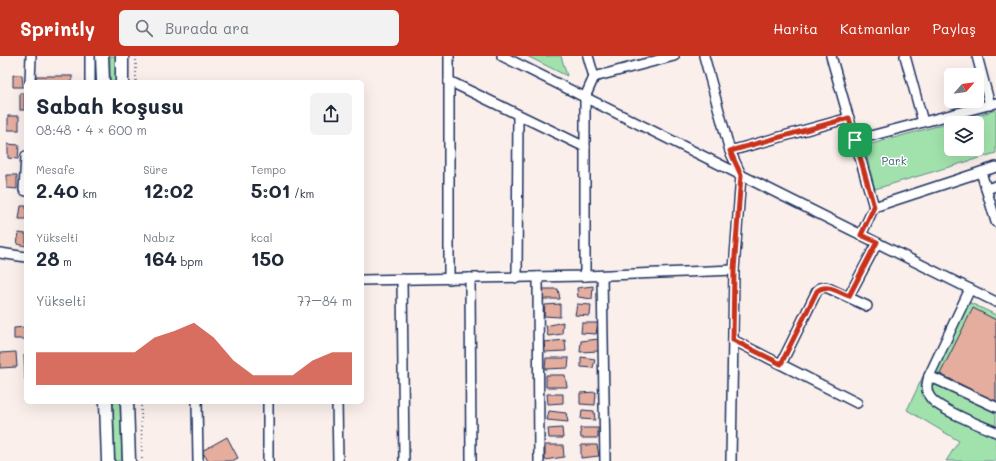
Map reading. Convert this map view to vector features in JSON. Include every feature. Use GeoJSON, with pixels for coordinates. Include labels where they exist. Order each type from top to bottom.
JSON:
{"type":"FeatureCollection","features":[{"type":"Feature","properties":{"kind":"main road"},"geometry":{"type":"LineString","coordinates":[[102,56],[103,80]]}},
{"type":"Feature","properties":{"kind":"main road"},"geometry":{"type":"LineString","coordinates":[[122,56],[122,80]]}},
{"type":"Feature","properties":{"kind":"main road"},"geometry":{"type":"LineString","coordinates":[[106,404],[108,461]]}},
{"type":"Feature","properties":{"kind":"main road"},"geometry":{"type":"LineString","coordinates":[[127,404],[129,461]]}},
{"type":"Feature","properties":{"kind":"street"},"geometry":{"type":"LineString","coordinates":[[30,80],[31,56]]}},
{"type":"Feature","properties":{"kind":"street"},"geometry":{"type":"LineString","coordinates":[[90,56],[90,80]]}},
{"type":"Feature","properties":{"kind":"street"},"geometry":{"type":"LineString","coordinates":[[449,56],[449,279]]}},
{"type":"Feature","properties":{"kind":"street"},"geometry":{"type":"LineString","coordinates":[[502,56],[996,302]]}},
{"type":"Feature","properties":{"kind":"street"},"geometry":{"type":"LineString","coordinates":[[585,276],[585,97],[594,78],[588,56]]}},
{"type":"Feature","properties":{"kind":"street"},"geometry":{"type":"LineString","coordinates":[[594,78],[674,56]]}},
{"type":"Feature","properties":{"kind":"street"},"geometry":{"type":"LineString","coordinates":[[704,56],[730,151],[741,175],[734,270],[731,461]]}},
{"type":"Feature","properties":{"kind":"street"},"geometry":{"type":"LineString","coordinates":[[831,56],[874,207],[861,235]]}},
{"type":"Feature","properties":{"kind":"street"},"geometry":{"type":"LineString","coordinates":[[905,56],[923,122]]}},
{"type":"Feature","properties":{"kind":"street"},"geometry":{"type":"LineString","coordinates":[[855,140],[993,104],[977,56]]}},
{"type":"Feature","properties":{"kind":"street"},"geometry":{"type":"LineString","coordinates":[[449,81],[585,147]]}},
{"type":"Feature","properties":{"kind":"street"},"geometry":{"type":"LineString","coordinates":[[516,278],[518,115]]}},
{"type":"Feature","properties":{"kind":"street"},"geometry":{"type":"LineString","coordinates":[[730,151],[849,118]]}},
{"type":"Feature","properties":{"kind":"street"},"geometry":{"type":"LineString","coordinates":[[874,207],[996,167]]}},
{"type":"Feature","properties":{"kind":"street"},"geometry":{"type":"LineString","coordinates":[[981,172],[996,222]]}},
{"type":"Feature","properties":{"kind":"street"},"geometry":{"type":"LineString","coordinates":[[986,189],[996,186]]}},
{"type":"Feature","properties":{"kind":"street"},"geometry":{"type":"LineString","coordinates":[[849,296],[877,242]]}},
{"type":"Feature","properties":{"kind":"street"},"geometry":{"type":"LineString","coordinates":[[0,253],[24,257]]}},
{"type":"Feature","properties":{"kind":"street"},"geometry":{"type":"LineString","coordinates":[[364,280],[602,276],[734,270]]}},
{"type":"Feature","properties":{"kind":"street"},"geometry":{"type":"LineString","coordinates":[[602,276],[605,461]]}},
{"type":"Feature","properties":{"kind":"street"},"geometry":{"type":"LineString","coordinates":[[538,277],[539,461]]}},
{"type":"Feature","properties":{"kind":"street"},"geometry":{"type":"LineString","coordinates":[[470,278],[471,461]]}},
{"type":"Feature","properties":{"kind":"street"},"geometry":{"type":"LineString","coordinates":[[402,279],[404,461]]}},
{"type":"Feature","properties":{"kind":"street"},"geometry":{"type":"LineString","coordinates":[[781,364],[817,291],[820,288],[826,287],[849,296],[868,306]]}},
{"type":"Feature","properties":{"kind":"street"},"geometry":{"type":"LineString","coordinates":[[970,289],[928,376],[926,387],[930,398],[948,411],[996,432]]}},
{"type":"Feature","properties":{"kind":"street"},"geometry":{"type":"LineString","coordinates":[[733,340],[857,403]]}},
{"type":"Feature","properties":{"kind":"street"},"geometry":{"type":"LineString","coordinates":[[928,376],[996,407]]}},
{"type":"Feature","properties":{"kind":"street"},"geometry":{"type":"LineString","coordinates":[[197,404],[198,461]]}},
{"type":"Feature","properties":{"kind":"street"},"geometry":{"type":"LineString","coordinates":[[268,404],[268,461]]}},
{"type":"Feature","properties":{"kind":"street"},"geometry":{"type":"LineString","coordinates":[[337,404],[338,461]]}},
{"type":"Feature","properties":{"kind":"path"},"geometry":{"type":"LineString","coordinates":[[136,56],[136,80]]}},
{"type":"Feature","properties":{"kind":"path"},"geometry":{"type":"LineString","coordinates":[[141,404],[142,461]]}},
{"type":"Feature","properties":{"kind":"green space"},"geometry":{"type":"Polygon","coordinates":[[[110,56],[117,56],[117,80],[110,80],[110,56]]]}},
{"type":"Feature","properties":{"kind":"green space"},"geometry":{"type":"Polygon","coordinates":[[[527,56],[561,56],[567,76],[527,56]]]}},
{"type":"Feature","properties":{"kind":"green space","name":"Park"},"geometry":{"type":"Polygon","coordinates":[[[996,110],[996,153],[875,189],[864,146],[944,124],[944,156],[984,156],[984,116],[974,116],[996,110]]]}},
{"type":"Feature","properties":{"kind":"green space"},"geometry":{"type":"Polygon","coordinates":[[[960,298],[996,315],[996,461],[946,461],[959,441],[907,410],[960,298]]]}},
{"type":"Feature","properties":{"kind":"green space"},"geometry":{"type":"Polygon","coordinates":[[[113,404],[120,404],[122,461],[115,461],[113,404]]]}},
{"type":"Feature","properties":{"kind":"building"},"geometry":{"type":"Polygon","coordinates":[[[13,75],[22,75],[23,87],[13,87],[13,75]]]}},
{"type":"Feature","properties":{"kind":"building"},"geometry":{"type":"Polygon","coordinates":[[[36,76],[72,76],[72,80],[36,80],[36,76]]]}},
{"type":"Feature","properties":{"kind":"building"},"geometry":{"type":"Polygon","coordinates":[[[20,93],[24,93],[24,110],[20,110],[20,93]]]}},
{"type":"Feature","properties":{"kind":"building"},"geometry":{"type":"Polygon","coordinates":[[[8,116],[19,116],[19,130],[8,130],[8,116]]]}},
{"type":"Feature","properties":{"kind":"building"},"geometry":{"type":"Polygon","coordinates":[[[8,144],[19,145],[18,159],[8,158],[8,144]]]}},
{"type":"Feature","properties":{"kind":"building"},"geometry":{"type":"Polygon","coordinates":[[[7,175],[17,175],[17,189],[7,188],[7,175]]]}},
{"type":"Feature","properties":{"kind":"building"},"geometry":{"type":"Polygon","coordinates":[[[21,206],[24,206],[24,219],[19,219],[21,206]]]}},
{"type":"Feature","properties":{"kind":"building"},"geometry":{"type":"Polygon","coordinates":[[[19,233],[24,234],[24,246],[17,244],[19,233]]]}},
{"type":"Feature","properties":{"kind":"building"},"geometry":{"type":"Polygon","coordinates":[[[593,286],[592,299],[578,297],[577,288],[593,286]]]}},
{"type":"Feature","properties":{"kind":"building"},"geometry":{"type":"Polygon","coordinates":[[[543,289],[558,289],[560,299],[543,299],[543,289]]]}},
{"type":"Feature","properties":{"kind":"building"},"geometry":{"type":"Polygon","coordinates":[[[560,304],[560,317],[544,316],[545,305],[560,304]]]}},
{"type":"Feature","properties":{"kind":"building"},"geometry":{"type":"Polygon","coordinates":[[[577,304],[591,305],[590,316],[575,315],[577,304]]]}},
{"type":"Feature","properties":{"kind":"building"},"geometry":{"type":"Polygon","coordinates":[[[973,308],[996,320],[996,402],[940,374],[973,308]]]}},
{"type":"Feature","properties":{"kind":"building"},"geometry":{"type":"Polygon","coordinates":[[[563,322],[562,334],[548,336],[546,326],[563,322]]]}},
{"type":"Feature","properties":{"kind":"building"},"geometry":{"type":"Polygon","coordinates":[[[582,323],[598,323],[596,334],[581,333],[582,323]]]}},
{"type":"Feature","properties":{"kind":"building"},"geometry":{"type":"Polygon","coordinates":[[[24,327],[24,339],[14,339],[14,328],[24,327]]]}},
{"type":"Feature","properties":{"kind":"building"},"geometry":{"type":"Polygon","coordinates":[[[599,339],[599,351],[580,352],[581,341],[599,339]]]}},
{"type":"Feature","properties":{"kind":"building"},"geometry":{"type":"Polygon","coordinates":[[[565,340],[566,351],[545,352],[544,342],[565,340]]]}},
{"type":"Feature","properties":{"kind":"building"},"geometry":{"type":"Polygon","coordinates":[[[16,352],[17,367],[0,368],[0,353],[16,352]]]}},
{"type":"Feature","properties":{"kind":"building"},"geometry":{"type":"Polygon","coordinates":[[[581,357],[595,359],[593,368],[581,367],[581,357]]]}},
{"type":"Feature","properties":{"kind":"building"},"geometry":{"type":"Polygon","coordinates":[[[546,358],[569,358],[568,368],[545,369],[546,358]]]}},
{"type":"Feature","properties":{"kind":"building"},"geometry":{"type":"Polygon","coordinates":[[[546,375],[565,375],[567,387],[546,387],[546,375]]]}},
{"type":"Feature","properties":{"kind":"building"},"geometry":{"type":"Polygon","coordinates":[[[596,392],[595,405],[580,404],[580,393],[596,392]]]}},
{"type":"Feature","properties":{"kind":"building"},"geometry":{"type":"Polygon","coordinates":[[[547,394],[563,394],[563,403],[548,404],[547,394]]]}},
{"type":"Feature","properties":{"kind":"building"},"geometry":{"type":"Polygon","coordinates":[[[582,410],[594,411],[595,420],[581,419],[582,410]]]}},
{"type":"Feature","properties":{"kind":"building"},"geometry":{"type":"Polygon","coordinates":[[[549,411],[566,413],[568,422],[547,420],[549,411]]]}},
{"type":"Feature","properties":{"kind":"building"},"geometry":{"type":"Polygon","coordinates":[[[562,428],[563,438],[549,438],[548,429],[562,428]]]}},
{"type":"Feature","properties":{"kind":"building"},"geometry":{"type":"Polygon","coordinates":[[[580,428],[598,428],[598,438],[581,438],[580,428]]]}},
{"type":"Feature","properties":{"kind":"building"},"geometry":{"type":"Polygon","coordinates":[[[227,437],[238,458],[232,461],[208,461],[202,451],[227,437]]]}},
{"type":"Feature","properties":{"kind":"building"},"geometry":{"type":"Polygon","coordinates":[[[545,445],[563,445],[564,457],[545,460],[545,445]]]}},
{"type":"Feature","properties":{"kind":"building"},"geometry":{"type":"Polygon","coordinates":[[[581,445],[597,445],[599,456],[581,458],[581,445]]]}},
{"type":"Feature","properties":{"kind":"route"},"geometry":{"type":"LineString","coordinates":[[849,118],[855,140],[874,207],[861,235],[877,242],[849,296],[826,287],[820,288],[817,291],[781,364],[733,340],[734,270],[741,175],[730,151],[849,118]]}}]}
